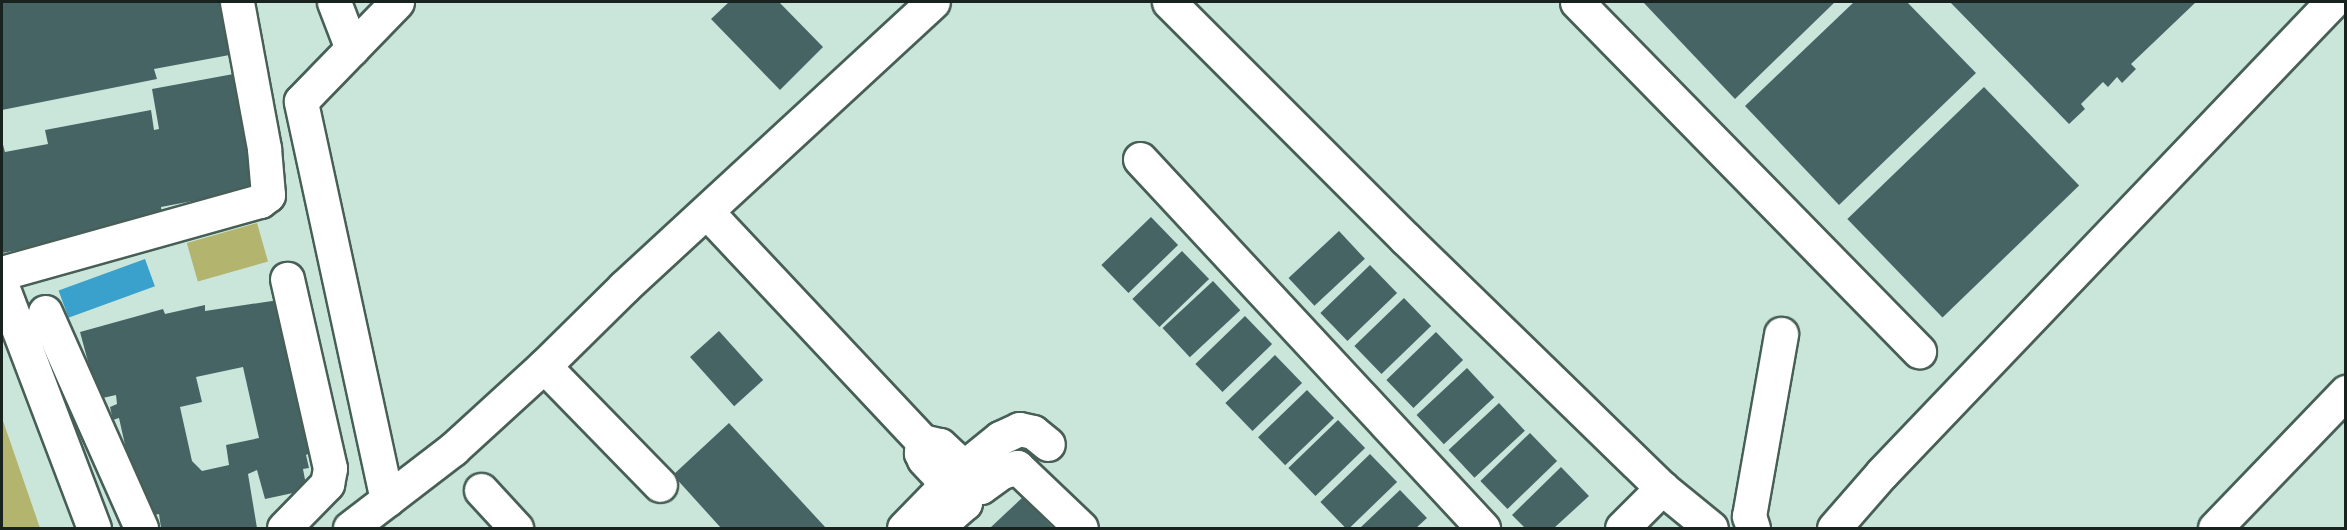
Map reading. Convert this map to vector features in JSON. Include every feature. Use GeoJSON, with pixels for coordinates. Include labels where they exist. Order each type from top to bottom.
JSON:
{"type":"FeatureCollection","features":[{"type":"Feature","properties":{"kind":"street"},"geometry":{"type":"LineString","coordinates":[[2,273],[260,201],[268,195],[264,148],[237,2]]}},
{"type":"Feature","properties":{"kind":"street"},"geometry":{"type":"LineString","coordinates":[[334,2],[352,49]]}},
{"type":"Feature","properties":{"kind":"street"},"geometry":{"type":"LineString","coordinates":[[387,500],[301,101],[398,2]]}},
{"type":"Feature","properties":{"kind":"street"},"geometry":{"type":"LineString","coordinates":[[350,528],[453,449],[544,366],[624,287],[933,2]]}},
{"type":"Feature","properties":{"kind":"street"},"geometry":{"type":"LineString","coordinates":[[1169,2],[1405,238],[1662,488],[1711,528]]}},
{"type":"Feature","properties":{"kind":"street"},"geometry":{"type":"LineString","coordinates":[[1577,2],[1919,351]]}},
{"type":"Feature","properties":{"kind":"street"},"geometry":{"type":"LineString","coordinates":[[1833,528],[1882,473],[2332,2]]}},
{"type":"Feature","properties":{"kind":"street"},"geometry":{"type":"LineString","coordinates":[[1140,159],[1483,528]]}},
{"type":"Feature","properties":{"kind":"street"},"geometry":{"type":"LineString","coordinates":[[707,212],[922,441],[921,453],[924,459],[964,485]]}},
{"type":"Feature","properties":{"kind":"street"},"geometry":{"type":"LineString","coordinates":[[284,528],[327,484],[330,468],[287,279]]}},
{"type":"Feature","properties":{"kind":"street"},"geometry":{"type":"LineString","coordinates":[[2,286],[94,528]]}},
{"type":"Feature","properties":{"kind":"street"},"geometry":{"type":"LineString","coordinates":[[45,312],[141,528]]}},
{"type":"Feature","properties":{"kind":"street"},"geometry":{"type":"LineString","coordinates":[[1753,528],[1749,516],[1782,334]]}},
{"type":"Feature","properties":{"kind":"street"},"geometry":{"type":"LineString","coordinates":[[544,366],[660,485]]}},
{"type":"Feature","properties":{"kind":"street"},"geometry":{"type":"LineString","coordinates":[[2215,528],[2346,392]]}},
{"type":"Feature","properties":{"kind":"street"},"geometry":{"type":"LineString","coordinates":[[936,528],[964,485],[1000,438],[1019,429],[1034,432],[1048,444]]}},
{"type":"Feature","properties":{"kind":"street"},"geometry":{"type":"LineString","coordinates":[[904,528],[964,485],[1017,467],[1081,528]]}},
{"type":"Feature","properties":{"kind":"street"},"geometry":{"type":"LineString","coordinates":[[1622,528],[1662,488]]}},
{"type":"Feature","properties":{"kind":"street"},"geometry":{"type":"LineString","coordinates":[[481,489],[516,528]]}},
{"type":"Feature","properties":{"kind":"green space"},"geometry":{"type":"Polygon","coordinates":[[[257,223],[268,261],[198,282],[187,243],[257,223]]]}},
{"type":"Feature","properties":{"kind":"green space"},"geometry":{"type":"Polygon","coordinates":[[[2,418],[40,528],[2,528],[2,418]]]}},
{"type":"Feature","properties":{"kind":"water"},"geometry":{"type":"Polygon","coordinates":[[[145,259],[155,286],[68,318],[59,290],[145,259]]]}},
{"type":"Feature","properties":{"kind":"building"},"geometry":{"type":"Polygon","coordinates":[[[2,2],[225,2],[235,54],[154,69],[157,79],[2,110],[2,2]]]}},
{"type":"Feature","properties":{"kind":"building"},"geometry":{"type":"Polygon","coordinates":[[[729,2],[779,2],[823,47],[780,90],[711,19],[729,2]]]}},
{"type":"Feature","properties":{"kind":"building"},"geometry":{"type":"Polygon","coordinates":[[[1643,2],[1835,2],[1735,99],[1643,2]]]}},
{"type":"Feature","properties":{"kind":"building"},"geometry":{"type":"Polygon","coordinates":[[[1854,2],[1907,2],[1976,73],[1839,205],[1745,106],[1854,2]]]}},
{"type":"Feature","properties":{"kind":"building"},"geometry":{"type":"Polygon","coordinates":[[[1950,2],[2196,2],[2131,64],[2136,69],[2122,83],[2117,77],[2108,87],[2103,82],[2081,104],[2085,109],[2069,124],[1950,2]]]}},
{"type":"Feature","properties":{"kind":"building"},"geometry":{"type":"Polygon","coordinates":[[[239,73],[261,188],[161,207],[163,222],[2,253],[2,141],[5,152],[48,144],[45,130],[151,110],[154,130],[159,129],[152,89],[239,73]]]}},
{"type":"Feature","properties":{"kind":"building"},"geometry":{"type":"Polygon","coordinates":[[[1984,87],[2079,186],[1942,318],[1847,219],[1984,87]]]}},
{"type":"Feature","properties":{"kind":"building"},"geometry":{"type":"Polygon","coordinates":[[[1151,217],[1178,245],[1128,293],[1101,265],[1151,217]]]}},
{"type":"Feature","properties":{"kind":"building"},"geometry":{"type":"Polygon","coordinates":[[[1339,231],[1365,259],[1314,306],[1289,278],[1339,231]]]}},
{"type":"Feature","properties":{"kind":"building"},"geometry":{"type":"Polygon","coordinates":[[[1182,251],[1209,279],[1159,327],[1132,299],[1182,251]]]}},
{"type":"Feature","properties":{"kind":"building"},"geometry":{"type":"Polygon","coordinates":[[[1370,265],[1397,293],[1347,341],[1320,313],[1370,265]]]}},
{"type":"Feature","properties":{"kind":"building"},"geometry":{"type":"Polygon","coordinates":[[[1213,281],[1240,310],[1190,357],[1163,328],[1213,281]]]}},
{"type":"Feature","properties":{"kind":"building"},"geometry":{"type":"Polygon","coordinates":[[[1404,298],[1431,326],[1381,374],[1354,346],[1404,298]]]}},
{"type":"Feature","properties":{"kind":"building"},"geometry":{"type":"Polygon","coordinates":[[[285,299],[312,452],[306,455],[309,468],[303,469],[307,490],[265,499],[257,470],[248,474],[257,528],[161,528],[159,514],[146,517],[137,499],[119,418],[113,420],[110,407],[117,404],[116,395],[98,399],[80,332],[163,309],[165,314],[205,305],[205,311],[285,299]],[[243,367],[196,377],[202,402],[180,407],[192,461],[202,471],[229,465],[226,445],[259,438],[243,367]]]}},
{"type":"Feature","properties":{"kind":"building"},"geometry":{"type":"Polygon","coordinates":[[[1245,316],[1272,344],[1222,392],[1195,364],[1245,316]]]}},
{"type":"Feature","properties":{"kind":"building"},"geometry":{"type":"Polygon","coordinates":[[[719,331],[763,380],[734,406],[690,357],[719,331]]]}},
{"type":"Feature","properties":{"kind":"building"},"geometry":{"type":"Polygon","coordinates":[[[1436,332],[1463,360],[1413,408],[1386,380],[1436,332]]]}},
{"type":"Feature","properties":{"kind":"building"},"geometry":{"type":"Polygon","coordinates":[[[1275,355],[1302,383],[1252,431],[1225,403],[1275,355]]]}},
{"type":"Feature","properties":{"kind":"building"},"geometry":{"type":"Polygon","coordinates":[[[1467,368],[1494,397],[1444,444],[1417,415],[1467,368]]]}},
{"type":"Feature","properties":{"kind":"building"},"geometry":{"type":"Polygon","coordinates":[[[1307,390],[1334,418],[1285,465],[1258,437],[1307,390]]]}},
{"type":"Feature","properties":{"kind":"building"},"geometry":{"type":"Polygon","coordinates":[[[1499,403],[1525,431],[1474,478],[1449,450],[1499,403]]]}},
{"type":"Feature","properties":{"kind":"building"},"geometry":{"type":"Polygon","coordinates":[[[1338,420],[1365,448],[1315,496],[1288,468],[1338,420]]]}},
{"type":"Feature","properties":{"kind":"building"},"geometry":{"type":"Polygon","coordinates":[[[729,423],[826,528],[721,528],[673,475],[729,423]]]}},
{"type":"Feature","properties":{"kind":"building"},"geometry":{"type":"Polygon","coordinates":[[[1530,433],[1557,461],[1507,509],[1480,481],[1530,433]]]}},
{"type":"Feature","properties":{"kind":"building"},"geometry":{"type":"Polygon","coordinates":[[[1370,454],[1397,482],[1350,528],[1346,528],[1320,502],[1370,454]]]}},
{"type":"Feature","properties":{"kind":"building"},"geometry":{"type":"Polygon","coordinates":[[[1561,467],[1589,496],[1554,528],[1525,528],[1512,515],[1561,467]]]}},
{"type":"Feature","properties":{"kind":"building"},"geometry":{"type":"Polygon","coordinates":[[[1400,490],[1427,518],[1416,528],[1360,528],[1400,490]]]}},
{"type":"Feature","properties":{"kind":"building"},"geometry":{"type":"Polygon","coordinates":[[[1023,497],[1053,528],[990,528],[1023,497]]]}}]}
